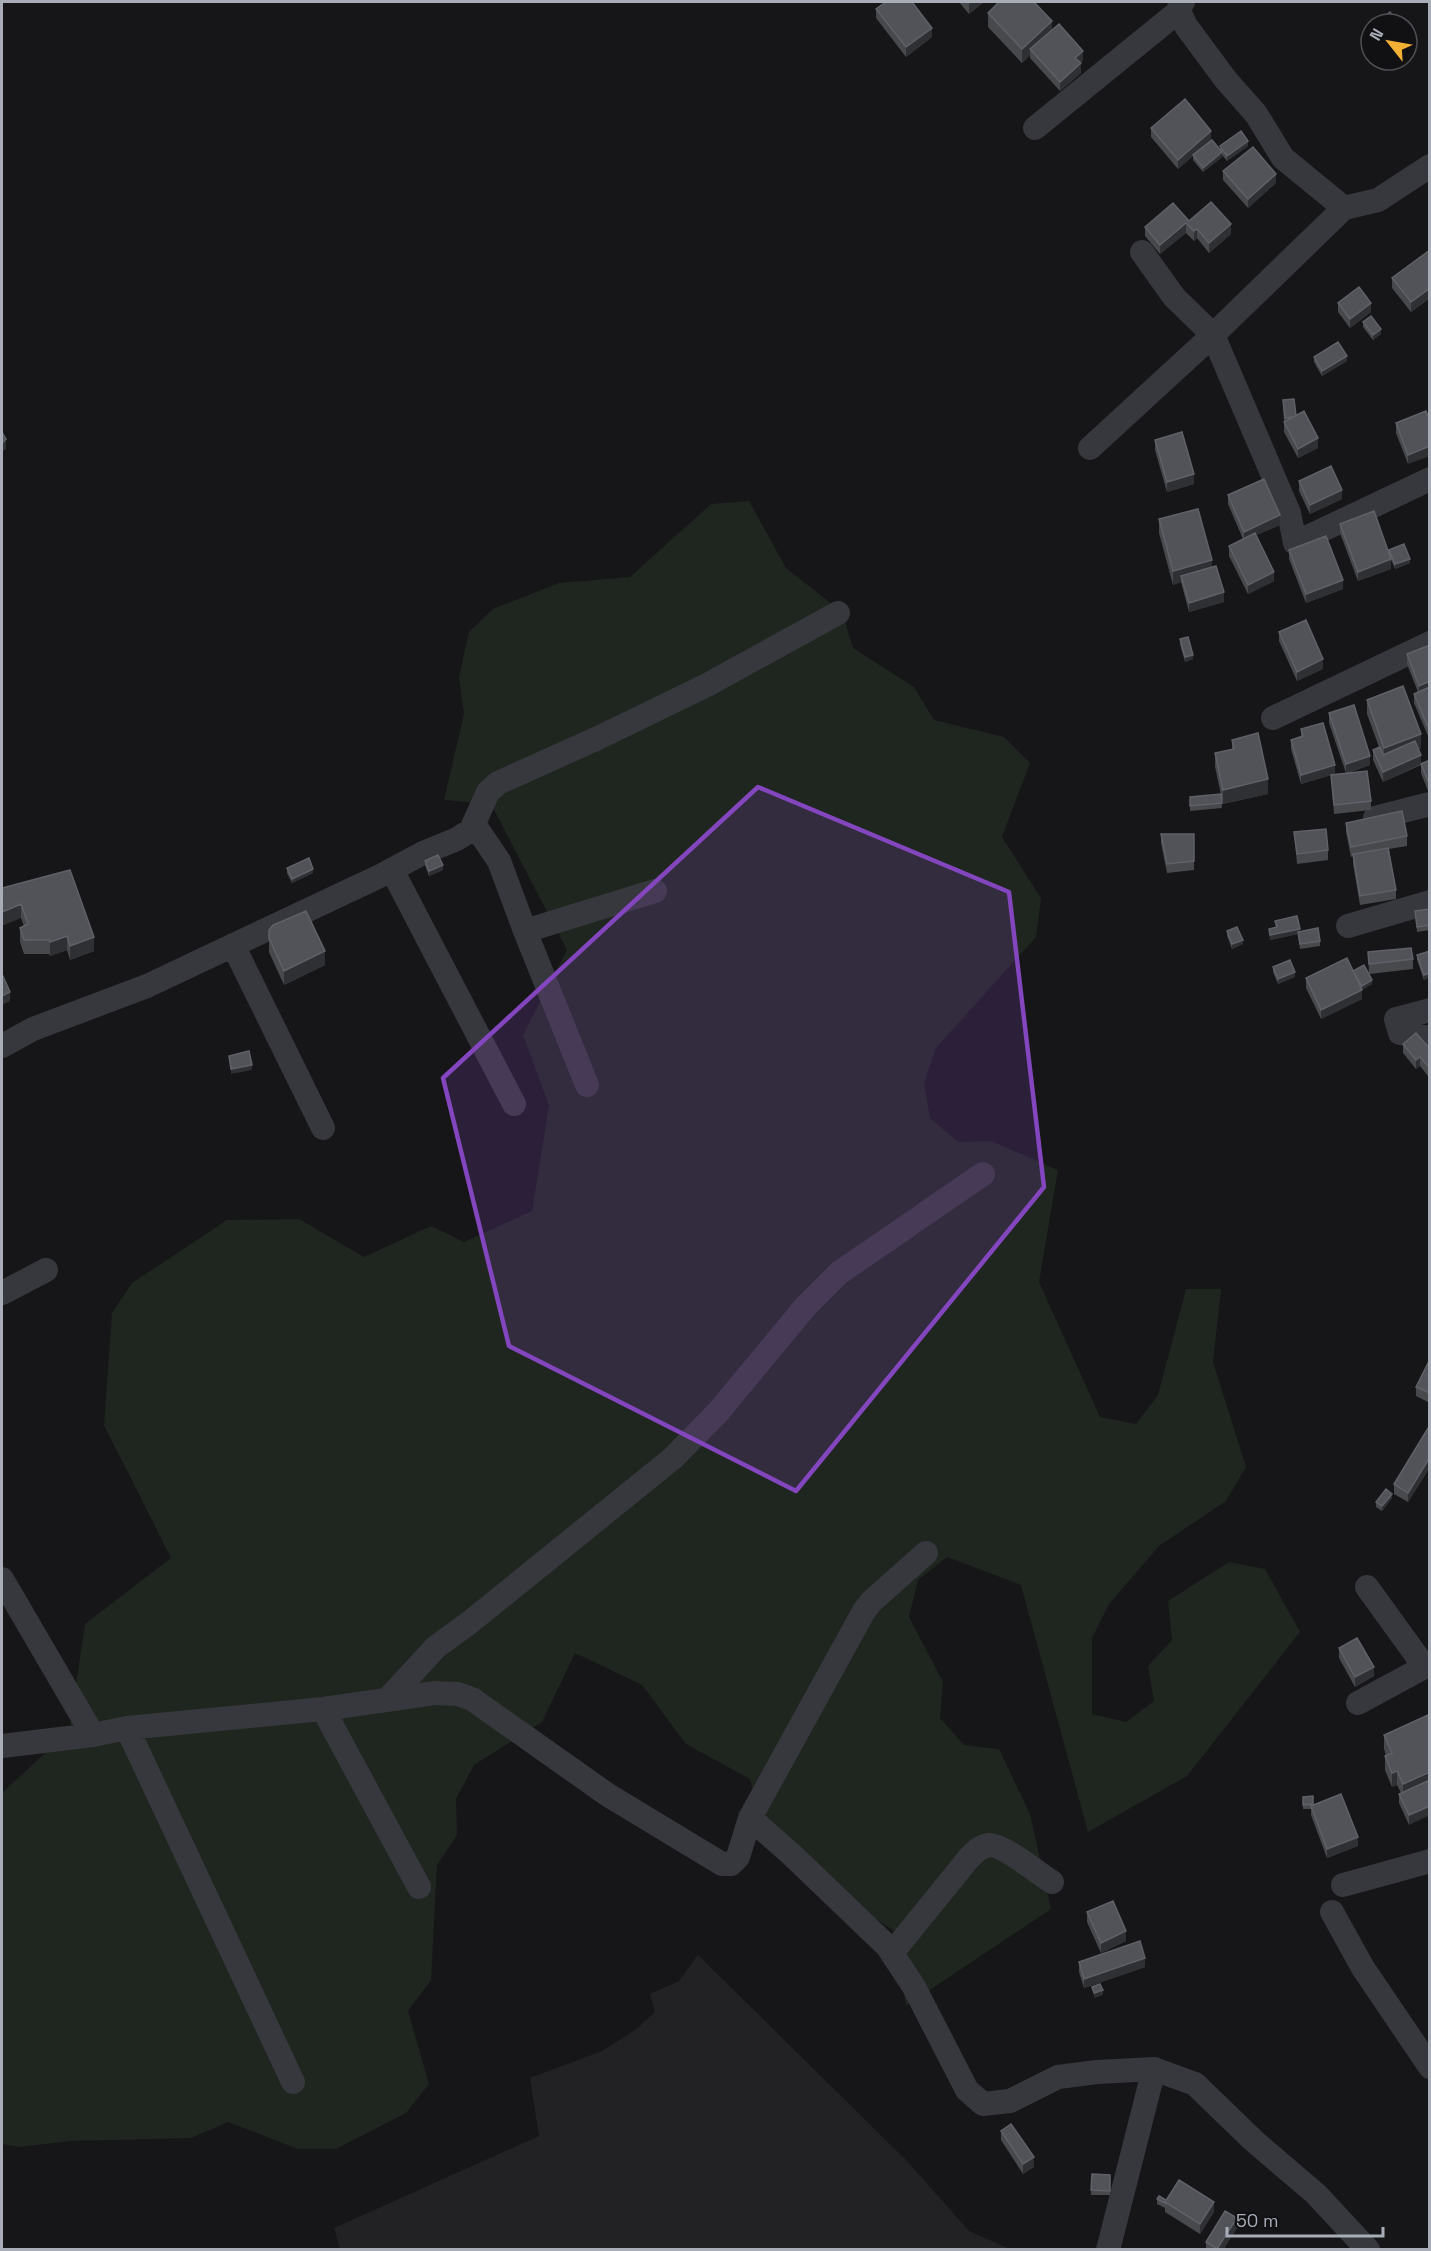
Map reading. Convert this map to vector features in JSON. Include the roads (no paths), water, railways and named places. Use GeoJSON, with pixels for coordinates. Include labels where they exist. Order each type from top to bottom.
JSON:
{"type":"FeatureCollection","features":[{"type":"Feature","properties":{"kind":"street"},"geometry":{"type":"LineString","coordinates":[[1035,128],[1181,6],[1186,26],[1226,80],[1256,114],[1283,158],[1344,208]]}},
{"type":"Feature","properties":{"kind":"street"},"geometry":{"type":"LineString","coordinates":[[1090,448],[1214,335],[1344,208],[1378,200],[1430,166]]}},
{"type":"Feature","properties":{"kind":"street"},"geometry":{"type":"LineString","coordinates":[[1142,252],[1174,297],[1214,335],[1288,513],[1295,543],[1430,479]]}},
{"type":"Feature","properties":{"kind":"street"},"geometry":{"type":"LineString","coordinates":[[2,1047],[33,1029],[147,986],[466,834],[474,824],[488,792],[498,783],[707,685],[837,613]]}},
{"type":"Feature","properties":{"kind":"street"},"geometry":{"type":"LineString","coordinates":[[1273,718],[1430,643]]}},
{"type":"Feature","properties":{"kind":"street"},"geometry":{"type":"LineString","coordinates":[[1375,818],[1430,804]]}},
{"type":"Feature","properties":{"kind":"street"},"geometry":{"type":"LineString","coordinates":[[474,824],[499,861],[587,1085]]}},
{"type":"Feature","properties":{"kind":"street"},"geometry":{"type":"LineString","coordinates":[[392,870],[514,1104]]}},
{"type":"Feature","properties":{"kind":"street"},"geometry":{"type":"LineString","coordinates":[[525,931],[655,891]]}},
{"type":"Feature","properties":{"kind":"street"},"geometry":{"type":"LineString","coordinates":[[1348,926],[1430,902]]}},
{"type":"Feature","properties":{"kind":"street"},"geometry":{"type":"LineString","coordinates":[[233,945],[323,1128]]}},
{"type":"Feature","properties":{"kind":"street"},"geometry":{"type":"LineString","coordinates":[[1430,1010],[1396,1018],[1400,1033],[1430,1038]]}},
{"type":"Feature","properties":{"kind":"street"},"geometry":{"type":"LineString","coordinates":[[387,1700],[436,1647],[674,1458],[719,1411],[805,1308],[839,1273],[983,1174]]}},
{"type":"Feature","properties":{"kind":"street"},"geometry":{"type":"LineString","coordinates":[[2,1293],[46,1270]]}},
{"type":"Feature","properties":{"kind":"street"},"geometry":{"type":"LineString","coordinates":[[2,1746],[93,1735],[127,1728],[323,1709],[435,1693],[458,1694],[471,1699],[608,1795],[722,1864],[731,1864],[738,1857],[750,1818],[864,1611],[872,1601],[926,1553]]}},
{"type":"Feature","properties":{"kind":"street"},"geometry":{"type":"LineString","coordinates":[[2,1579],[93,1735]]}},
{"type":"Feature","properties":{"kind":"street"},"geometry":{"type":"LineString","coordinates":[[1358,1703],[1427,1665],[1367,1587]]}},
{"type":"Feature","properties":{"kind":"street"},"geometry":{"type":"LineString","coordinates":[[323,1709],[419,1887]]}},
{"type":"Feature","properties":{"kind":"street"},"geometry":{"type":"LineString","coordinates":[[127,1728],[293,2082]]}},
{"type":"Feature","properties":{"kind":"street"},"geometry":{"type":"LineString","coordinates":[[750,1818],[878,1936],[892,1953],[914,1988],[967,2090],[983,2104],[1010,2101],[1058,2077],[1098,2072],[1154,2069],[1195,2084],[1254,2141],[1316,2194],[1368,2250]]}},
{"type":"Feature","properties":{"kind":"street"},"geometry":{"type":"LineString","coordinates":[[892,1953],[969,1858],[981,1848],[990,1845],[1001,1848],[1052,1882]]}},
{"type":"Feature","properties":{"kind":"street"},"geometry":{"type":"LineString","coordinates":[[1343,1885],[1430,1861]]}},
{"type":"Feature","properties":{"kind":"street"},"geometry":{"type":"LineString","coordinates":[[1332,1912],[1363,1968],[1430,2067]]}},
{"type":"Feature","properties":{"kind":"street"},"geometry":{"type":"LineString","coordinates":[[1108,2250],[1154,2069]]}}]}
